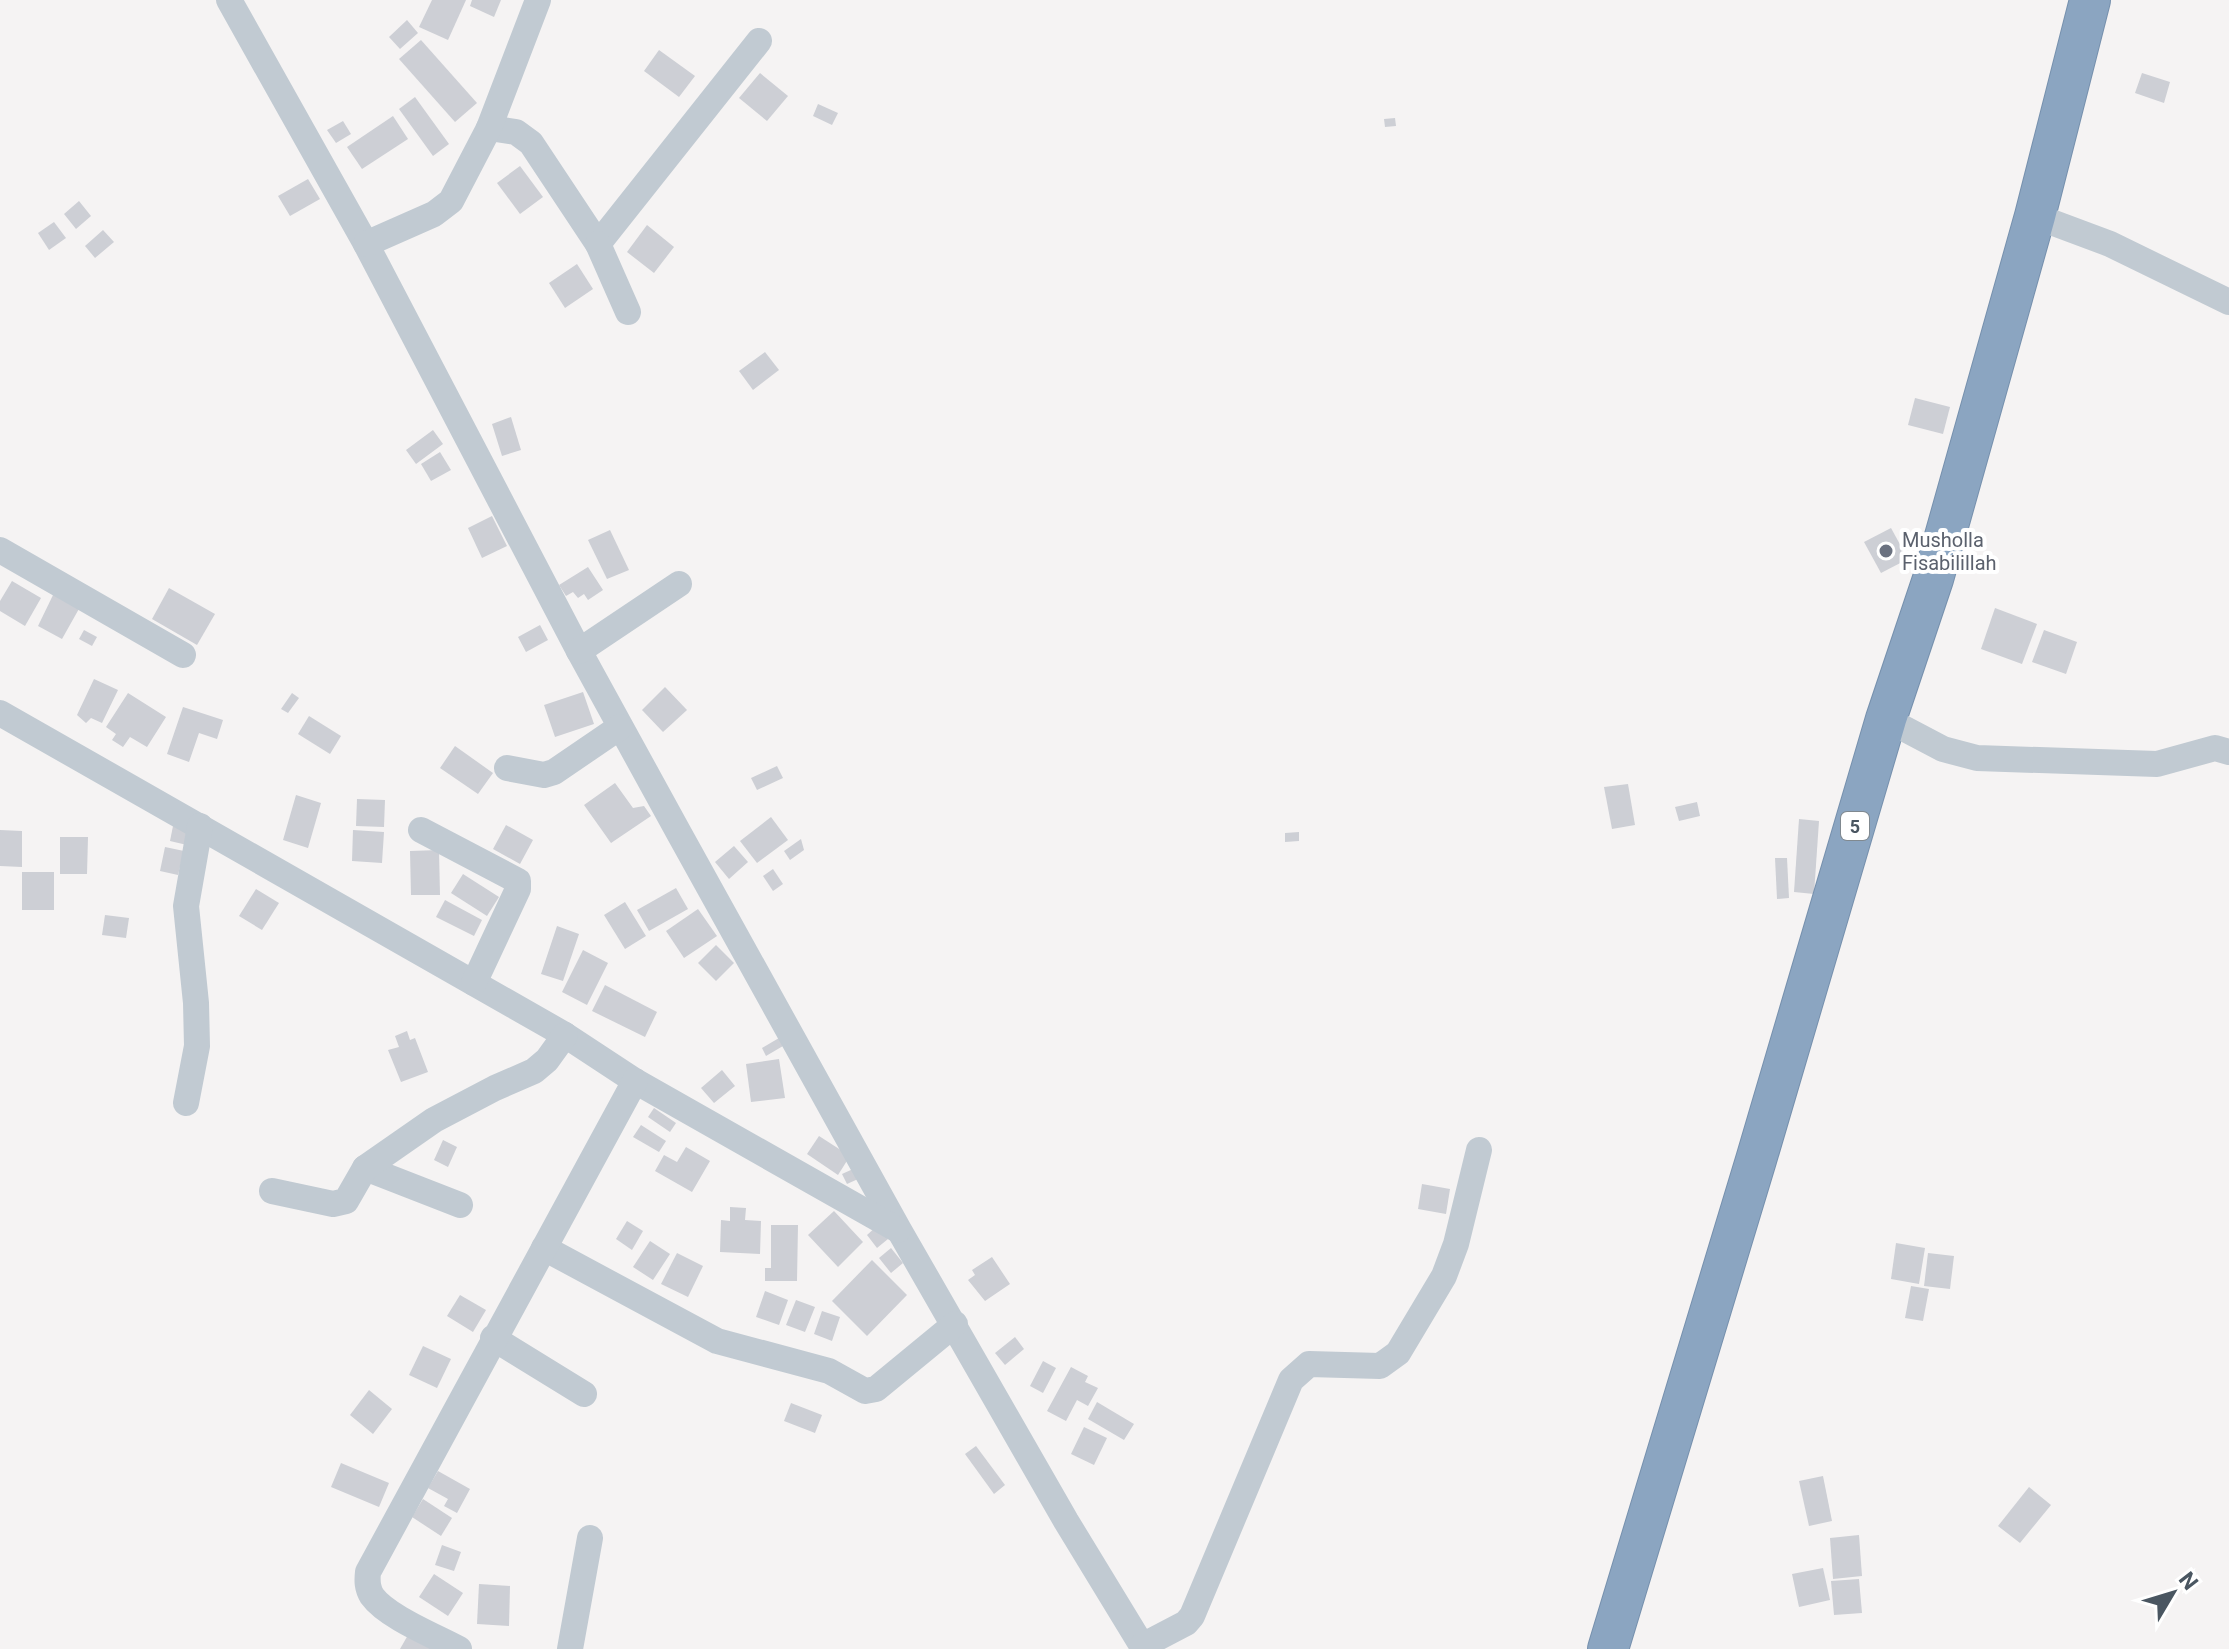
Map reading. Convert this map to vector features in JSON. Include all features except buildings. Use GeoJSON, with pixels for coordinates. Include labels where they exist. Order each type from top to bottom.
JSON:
{"type":"FeatureCollection","features":[{"type":"Feature","properties":{"kind":"highway","name":"5"},"geometry":{"type":"LineString","coordinates":[[1608,1649],[1886,719],[1933,579],[2035,216],[2090,0]]}},
{"type":"Feature","properties":{"kind":"street"},"geometry":{"type":"LineString","coordinates":[[229,0],[366,244],[620,727],[899,1230],[1066,1521],[1143,1648],[1186,1623],[1192,1616],[1291,1380],[1309,1364],[1380,1366],[1398,1353],[1444,1276],[1456,1244],[1479,1150]]}},
{"type":"Feature","properties":{"kind":"street"},"geometry":{"type":"LineString","coordinates":[[366,244],[444,208],[451,201],[489,128],[538,0]]}},
{"type":"Feature","properties":{"kind":"street"},"geometry":{"type":"LineString","coordinates":[[598,244],[759,41]]}},
{"type":"Feature","properties":{"kind":"street"},"geometry":{"type":"LineString","coordinates":[[489,128],[516,132],[531,143],[598,244],[628,312]]}},
{"type":"Feature","properties":{"kind":"street"},"geometry":{"type":"LineString","coordinates":[[2035,216],[2110,244],[2229,302]]}},
{"type":"Feature","properties":{"kind":"street"},"geometry":{"type":"LineString","coordinates":[[0,550],[183,655]]}},
{"type":"Feature","properties":{"kind":"street"},"geometry":{"type":"LineString","coordinates":[[579,651],[679,584]]}},
{"type":"Feature","properties":{"kind":"street"},"geometry":{"type":"LineString","coordinates":[[0,713],[565,1035],[635,1081],[899,1230]]}},
{"type":"Feature","properties":{"kind":"street"},"geometry":{"type":"LineString","coordinates":[[1886,719],[1943,749],[1977,758],[2157,764],[2215,748],[2229,752]]}},
{"type":"Feature","properties":{"kind":"street"},"geometry":{"type":"LineString","coordinates":[[507,768],[544,775],[554,772],[620,727]]}},
{"type":"Feature","properties":{"kind":"street"},"geometry":{"type":"LineString","coordinates":[[186,1103],[197,1046],[186,906],[200,826]]}},
{"type":"Feature","properties":{"kind":"street"},"geometry":{"type":"LineString","coordinates":[[421,830],[518,881],[518,889],[474,983]]}},
{"type":"Feature","properties":{"kind":"street"},"geometry":{"type":"LineString","coordinates":[[272,1191],[340,1204],[346,1201],[365,1168],[434,1120],[534,1071],[547,1060],[565,1035]]}},
{"type":"Feature","properties":{"kind":"street"},"geometry":{"type":"LineString","coordinates":[[446,1646],[385,1609],[372,1596],[367,1584],[368,1572],[635,1081]]}},
{"type":"Feature","properties":{"kind":"street"},"geometry":{"type":"LineString","coordinates":[[365,1168],[460,1205]]}},
{"type":"Feature","properties":{"kind":"street"},"geometry":{"type":"LineString","coordinates":[[544,1248],[717,1341],[822,1368],[865,1391],[876,1389],[955,1324]]}},
{"type":"Feature","properties":{"kind":"street"},"geometry":{"type":"LineString","coordinates":[[493,1338],[584,1394]]}},
{"type":"Feature","properties":{"kind":"street"},"geometry":{"type":"LineString","coordinates":[[570,1649],[590,1538]]}},
{"type":"Feature","properties":{"kind":"place","name":"Musholla Fisabilillah"},"geometry":{"type":"Point","coordinates":[1886,551]}}]}
